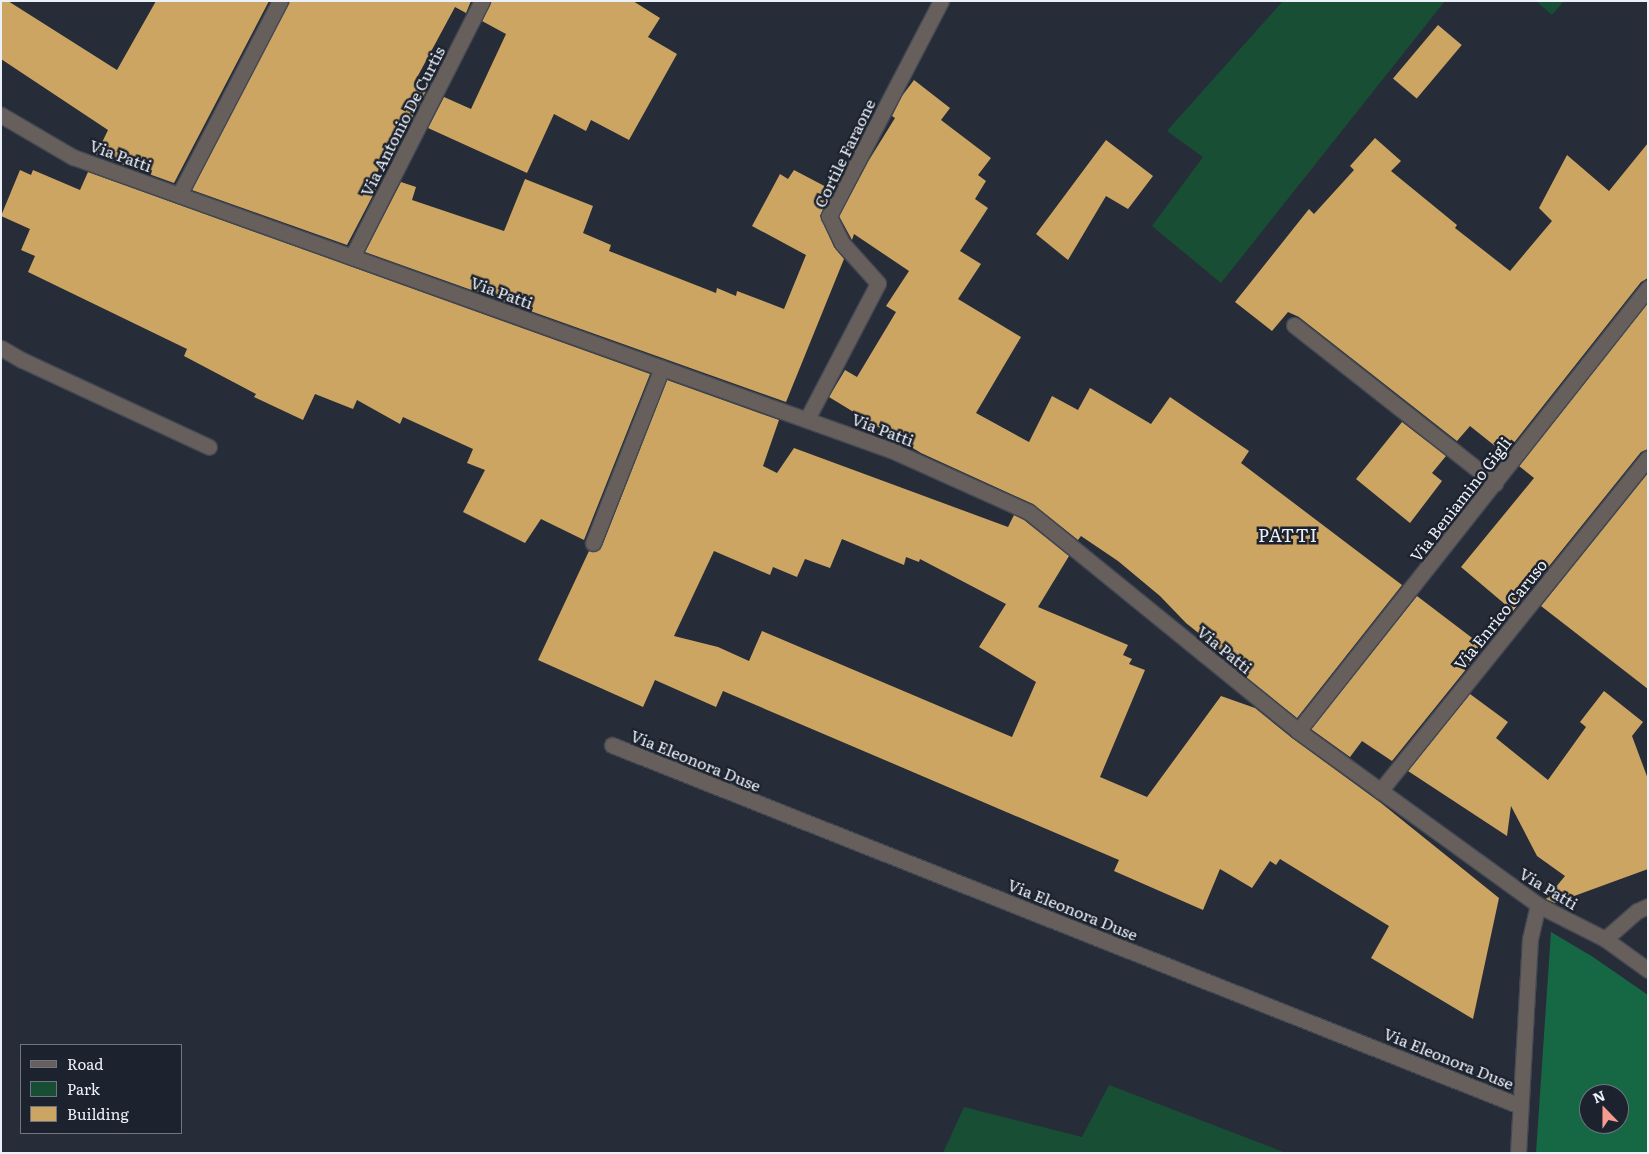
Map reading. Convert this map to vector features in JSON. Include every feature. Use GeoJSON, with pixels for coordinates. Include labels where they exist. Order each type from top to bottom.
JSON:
{"type":"FeatureCollection","features":[{"type":"Feature","properties":{"kind":"street"},"geometry":{"type":"LineString","coordinates":[[179,195],[280,1]]}},
{"type":"Feature","properties":{"kind":"street","name":"Via Antonio De Curtis"},"geometry":{"type":"LineString","coordinates":[[352,257],[482,1]]}},
{"type":"Feature","properties":{"kind":"street","name":"Cortile Faraone"},"geometry":{"type":"LineString","coordinates":[[807,419],[878,283],[842,243],[829,216],[941,1]]}},
{"type":"Feature","properties":{"kind":"street","name":"Via Patti"},"geometry":{"type":"LineString","coordinates":[[1,115],[73,157],[892,450],[1028,512],[1298,731],[1538,905],[1604,939],[1648,970]]}},
{"type":"Feature","properties":{"kind":"street","name":"Via Beniamino Gigli"},"geometry":{"type":"LineString","coordinates":[[1298,731],[1648,288]]}},
{"type":"Feature","properties":{"kind":"street"},"geometry":{"type":"LineString","coordinates":[[1294,325],[1495,483]]}},
{"type":"Feature","properties":{"kind":"street"},"geometry":{"type":"LineString","coordinates":[[1,348],[22,360],[209,446]]}},
{"type":"Feature","properties":{"kind":"street"},"geometry":{"type":"LineString","coordinates":[[593,543],[662,368]]}},
{"type":"Feature","properties":{"kind":"street","name":"Via Enrico Caruso"},"geometry":{"type":"LineString","coordinates":[[1380,791],[1648,458]]}},
{"type":"Feature","properties":{"kind":"street","name":"Via Eleonora Duse"},"geometry":{"type":"LineString","coordinates":[[612,745],[1520,1106]]}},
{"type":"Feature","properties":{"kind":"street"},"geometry":{"type":"LineString","coordinates":[[1518,1153],[1530,939],[1538,905]]}},
{"type":"Feature","properties":{"kind":"street"},"geometry":{"type":"LineString","coordinates":[[1604,939],[1637,911],[1648,906]]}},
{"type":"Feature","properties":{"kind":"green space"},"geometry":{"type":"Polygon","coordinates":[[[1283,1],[1445,1],[1221,283],[1152,226],[1203,157],[1167,131],[1283,1]]]}},
{"type":"Feature","properties":{"kind":"green space"},"geometry":{"type":"Polygon","coordinates":[[[1536,1],[1564,1],[1552,15],[1536,1]]]}},
{"type":"Feature","properties":{"kind":"green space"},"geometry":{"type":"Polygon","coordinates":[[[1551,932],[1593,957],[1648,995],[1648,1153],[1536,1153],[1551,932]]]}},
{"type":"Feature","properties":{"kind":"green space"},"geometry":{"type":"Polygon","coordinates":[[[1109,1085],[1286,1153],[943,1153],[964,1107],[1082,1137],[1109,1085]]]}},
{"type":"Feature","properties":{"kind":"building"},"geometry":{"type":"Polygon","coordinates":[[[1,1],[8,1],[117,70],[156,1],[269,1],[174,183],[96,155],[108,130],[1,59],[1,1]]]}},
{"type":"Feature","properties":{"kind":"building"},"geometry":{"type":"Polygon","coordinates":[[[289,1],[471,1],[466,13],[455,7],[414,83],[427,89],[411,120],[404,117],[377,173],[383,176],[347,245],[192,190],[289,1]]]}},
{"type":"Feature","properties":{"kind":"building"},"geometry":{"type":"Polygon","coordinates":[[[491,1],[633,1],[660,18],[648,37],[677,54],[629,140],[591,120],[586,131],[554,114],[527,173],[428,128],[444,97],[471,109],[506,34],[482,21],[491,1]]]}},
{"type":"Feature","properties":{"kind":"building"},"geometry":{"type":"Polygon","coordinates":[[[1438,25],[1462,45],[1417,99],[1393,79],[1438,25]]]}},
{"type":"Feature","properties":{"kind":"building"},"geometry":{"type":"Polygon","coordinates":[[[914,80],[950,108],[941,120],[991,158],[978,175],[986,181],[975,199],[988,208],[960,251],[981,264],[958,299],[1021,337],[976,413],[1029,442],[1052,396],[1078,410],[1090,388],[1151,424],[1170,397],[1249,451],[1241,463],[1402,585],[1297,718],[1240,672],[1242,668],[1186,623],[1160,596],[1118,561],[1081,536],[1078,540],[1033,504],[921,453],[829,397],[845,370],[857,377],[896,312],[886,306],[909,271],[854,234],[852,240],[839,216],[869,160],[895,118],[892,116],[902,96],[914,80]]]}},
{"type":"Feature","properties":{"kind":"building"},"geometry":{"type":"Polygon","coordinates":[[[1375,138],[1401,161],[1391,171],[1457,225],[1455,228],[1510,271],[1552,221],[1539,208],[1567,155],[1609,191],[1648,143],[1648,278],[1641,282],[1505,454],[1470,426],[1457,441],[1299,317],[1288,312],[1272,331],[1235,302],[1309,209],[1314,214],[1354,170],[1350,166],[1375,138]]]}},
{"type":"Feature","properties":{"kind":"building"},"geometry":{"type":"Polygon","coordinates":[[[1106,140],[1153,176],[1128,209],[1106,196],[1068,260],[1036,234],[1106,140]]]}},
{"type":"Feature","properties":{"kind":"building"},"geometry":{"type":"Polygon","coordinates":[[[20,170],[31,175],[33,170],[80,190],[88,172],[650,374],[584,540],[541,519],[525,543],[463,512],[485,470],[467,463],[473,449],[403,417],[400,424],[357,400],[353,409],[315,394],[303,420],[254,397],[256,394],[184,356],[187,349],[28,272],[35,256],[21,250],[30,229],[1,216],[20,170]]]}},
{"type":"Feature","properties":{"kind":"building"},"geometry":{"type":"Polygon","coordinates":[[[794,170],[832,190],[820,216],[834,247],[844,259],[786,402],[365,252],[401,182],[416,187],[412,200],[504,231],[525,179],[593,206],[583,233],[611,245],[609,251],[716,293],[717,288],[736,296],[737,291],[784,309],[806,255],[752,226],[780,174],[788,179],[794,170]]]}},
{"type":"Feature","properties":{"kind":"building"},"geometry":{"type":"Polygon","coordinates":[[[1647,304],[1648,449],[1641,452],[1513,611],[1461,567],[1534,478],[1519,466],[1647,304]]]}},
{"type":"Feature","properties":{"kind":"building"},"geometry":{"type":"Polygon","coordinates":[[[667,380],[779,420],[763,466],[777,473],[794,448],[1008,527],[1014,515],[1024,520],[1069,556],[1038,607],[1128,645],[1123,655],[1132,659],[1129,664],[1145,670],[1100,777],[1147,797],[1221,696],[1255,708],[1292,738],[1381,803],[1499,898],[1473,1019],[1371,958],[1389,926],[1280,859],[1276,865],[1270,861],[1252,888],[1220,869],[1203,910],[1114,871],[1119,860],[723,691],[716,707],[655,680],[643,707],[538,660],[589,551],[595,552],[602,546],[667,380]],[[842,539],[830,568],[805,559],[797,577],[773,567],[770,575],[714,551],[674,636],[718,647],[749,661],[762,631],[1012,737],[1036,682],[979,647],[1006,604],[920,559],[919,562],[906,557],[904,565],[842,539]]]}},
{"type":"Feature","properties":{"kind":"building"},"geometry":{"type":"Polygon","coordinates":[[[1402,422],[1446,456],[1432,473],[1442,481],[1410,523],[1356,479],[1402,422]]]}},
{"type":"Feature","properties":{"kind":"building"},"geometry":{"type":"Polygon","coordinates":[[[1648,473],[1648,689],[1541,606],[1648,473]]]}},
{"type":"Feature","properties":{"kind":"building"},"geometry":{"type":"Polygon","coordinates":[[[1417,596],[1484,647],[1392,761],[1362,741],[1350,757],[1311,729],[1417,596]]]}},
{"type":"Feature","properties":{"kind":"building"},"geometry":{"type":"Polygon","coordinates":[[[1604,691],[1643,722],[1632,736],[1648,779],[1648,869],[1555,903],[1546,899],[1565,876],[1537,856],[1511,806],[1507,836],[1408,771],[1470,694],[1508,722],[1496,738],[1548,780],[1586,727],[1580,722],[1604,691]]]}},
{"type":"Feature","properties":{"kind":"district","name":"PATTI"},"geometry":{"type":"Point","coordinates":[1288,535]}}]}
